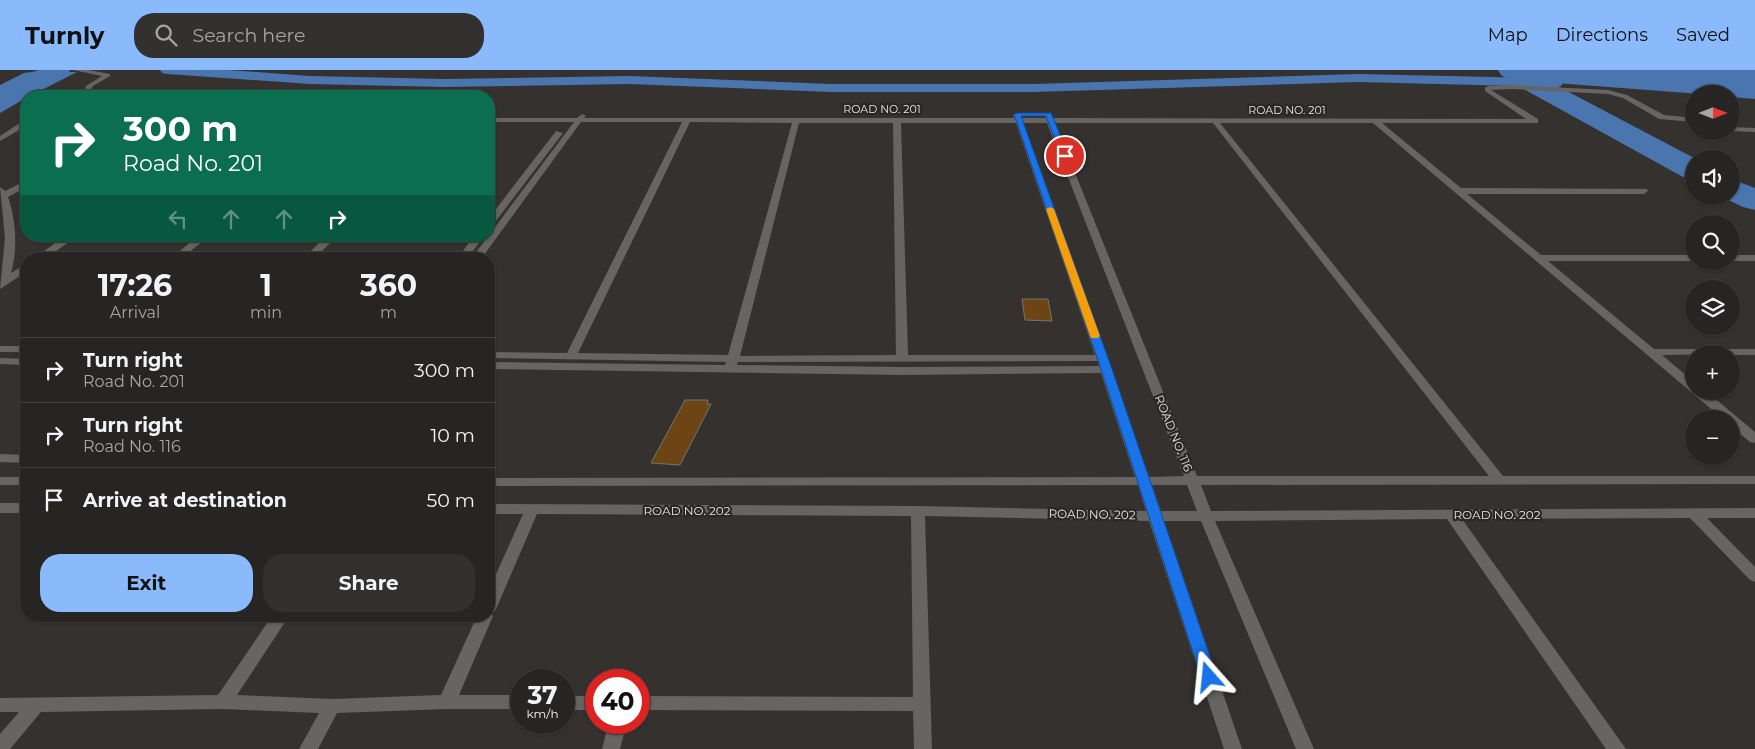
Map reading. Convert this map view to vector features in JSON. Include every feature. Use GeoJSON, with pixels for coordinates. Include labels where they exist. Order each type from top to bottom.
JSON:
{"type":"FeatureCollection","features":[{"type":"Feature","properties":{"kind":"street"},"geometry":{"type":"LineString","coordinates":[[76,70],[101,73],[108,76],[94,82],[85,90]]}},
{"type":"Feature","properties":{"kind":"street"},"geometry":{"type":"LineString","coordinates":[[1526,115],[1488,91],[1488,88],[1573,89],[1608,92],[1625,96],[1662,117],[1685,120]]}},
{"type":"Feature","properties":{"kind":"street","name":"ROAD NO. 201"},"geometry":{"type":"LineString","coordinates":[[495,114],[687,120],[898,120],[1018,117],[1526,115],[1535,122],[1215,121],[1049,117]]}},
{"type":"Feature","properties":{"kind":"street","name":"ROAD NO. 201"},"geometry":{"type":"LineString","coordinates":[[495,120],[786,114],[986,114],[1018,117]]}},
{"type":"Feature","properties":{"kind":"street"},"geometry":{"type":"LineString","coordinates":[[495,217],[576,117]]}},
{"type":"Feature","properties":{"kind":"street"},"geometry":{"type":"LineString","coordinates":[[495,232],[576,117]]}},
{"type":"Feature","properties":{"kind":"street"},"geometry":{"type":"LineString","coordinates":[[1018,117],[1104,363],[1233,749]]}},
{"type":"Feature","properties":{"kind":"street","name":"ROAD NO. 116"},"geometry":{"type":"LineString","coordinates":[[1049,117],[1194,481],[1206,516],[1304,749]]}},
{"type":"Feature","properties":{"kind":"street"},"geometry":{"type":"LineString","coordinates":[[1674,119],[1685,126]]}},
{"type":"Feature","properties":{"kind":"street"},"geometry":{"type":"LineString","coordinates":[[571,356],[687,120]]}},
{"type":"Feature","properties":{"kind":"street"},"geometry":{"type":"LineString","coordinates":[[731,364],[796,120]]}},
{"type":"Feature","properties":{"kind":"street"},"geometry":{"type":"LineString","coordinates":[[898,120],[902,358]]}},
{"type":"Feature","properties":{"kind":"street"},"geometry":{"type":"LineString","coordinates":[[1215,121],[1500,481]]}},
{"type":"Feature","properties":{"kind":"street"},"geometry":{"type":"LineString","coordinates":[[1375,121],[1685,381]]}},
{"type":"Feature","properties":{"kind":"street"},"geometry":{"type":"LineString","coordinates":[[1740,122],[1755,123]]}},
{"type":"Feature","properties":{"kind":"street"},"geometry":{"type":"LineString","coordinates":[[0,139],[20,127]]}},
{"type":"Feature","properties":{"kind":"street"},"geometry":{"type":"LineString","coordinates":[[1740,129],[1755,130]]}},
{"type":"Feature","properties":{"kind":"street"},"geometry":{"type":"LineString","coordinates":[[2,284],[9,265],[10,218],[2,192],[20,186]]}},
{"type":"Feature","properties":{"kind":"street"},"geometry":{"type":"LineString","coordinates":[[1458,191],[1644,191]]}},
{"type":"Feature","properties":{"kind":"street"},"geometry":{"type":"LineString","coordinates":[[48,252],[63,242]]}},
{"type":"Feature","properties":{"kind":"street"},"geometry":{"type":"LineString","coordinates":[[184,252],[196,242]]}},
{"type":"Feature","properties":{"kind":"street"},"geometry":{"type":"LineString","coordinates":[[315,252],[326,242]]}},
{"type":"Feature","properties":{"kind":"street"},"geometry":{"type":"LineString","coordinates":[[1538,258],[1685,258]]}},
{"type":"Feature","properties":{"kind":"street"},"geometry":{"type":"LineString","coordinates":[[1740,258],[1755,258]]}},
{"type":"Feature","properties":{"kind":"street"},"geometry":{"type":"LineString","coordinates":[[2,284],[20,271]]}},
{"type":"Feature","properties":{"kind":"street"},"geometry":{"type":"LineString","coordinates":[[0,349],[20,349]]}},
{"type":"Feature","properties":{"kind":"street"},"geometry":{"type":"LineString","coordinates":[[1,362],[20,350]]}},
{"type":"Feature","properties":{"kind":"street"},"geometry":{"type":"LineString","coordinates":[[1650,352],[1755,352]]}},
{"type":"Feature","properties":{"kind":"street"},"geometry":{"type":"LineString","coordinates":[[495,355],[571,356],[902,371],[1104,363]]}},
{"type":"Feature","properties":{"kind":"street"},"geometry":{"type":"LineString","coordinates":[[495,366],[731,364],[902,358],[1104,363]]}},
{"type":"Feature","properties":{"kind":"street"},"geometry":{"type":"LineString","coordinates":[[1,362],[20,362]]}},
{"type":"Feature","properties":{"kind":"street"},"geometry":{"type":"LineString","coordinates":[[1709,400],[1720,410]]}},
{"type":"Feature","properties":{"kind":"street"},"geometry":{"type":"LineString","coordinates":[[1740,426],[1755,439]]}},
{"type":"Feature","properties":{"kind":"street"},"geometry":{"type":"LineString","coordinates":[[0,458],[20,459]]}},
{"type":"Feature","properties":{"kind":"street"},"geometry":{"type":"LineString","coordinates":[[495,482],[1755,480]]}},
{"type":"Feature","properties":{"kind":"street"},"geometry":{"type":"LineString","coordinates":[[0,481],[20,481]]}},
{"type":"Feature","properties":{"kind":"street"},"geometry":{"type":"LineString","coordinates":[[0,508],[20,508]]}},
{"type":"Feature","properties":{"kind":"street","name":"ROAD NO. 202"},"geometry":{"type":"LineString","coordinates":[[495,510],[918,511],[1155,516],[1755,513]]}},
{"type":"Feature","properties":{"kind":"street"},"geometry":{"type":"LineString","coordinates":[[495,593],[532,510]]}},
{"type":"Feature","properties":{"kind":"street"},"geometry":{"type":"LineString","coordinates":[[918,511],[923,749]]}},
{"type":"Feature","properties":{"kind":"street"},"geometry":{"type":"LineString","coordinates":[[1693,513],[1755,576]]}},
{"type":"Feature","properties":{"kind":"street"},"geometry":{"type":"LineString","coordinates":[[1450,515],[1617,749]]}},
{"type":"Feature","properties":{"kind":"street"},"geometry":{"type":"LineString","coordinates":[[223,702],[276,622]]}},
{"type":"Feature","properties":{"kind":"street"},"geometry":{"type":"LineString","coordinates":[[446,702],[482,622]]}},
{"type":"Feature","properties":{"kind":"street"},"geometry":{"type":"LineString","coordinates":[[0,705],[223,702],[332,706],[510,702]]}},
{"type":"Feature","properties":{"kind":"street"},"geometry":{"type":"LineString","coordinates":[[650,703],[922,704]]}},
{"type":"Feature","properties":{"kind":"street"},"geometry":{"type":"LineString","coordinates":[[0,747],[37,704]]}},
{"type":"Feature","properties":{"kind":"street"},"geometry":{"type":"LineString","coordinates":[[308,749],[332,706]]}},
{"type":"Feature","properties":{"kind":"street"},"geometry":{"type":"LineString","coordinates":[[611,749],[615,734]]}},
{"type":"Feature","properties":{"kind":"water"},"geometry":{"type":"Polygon","coordinates":[[[1533,70],[1755,70],[1755,99],[1740,98],[1740,85],[1685,85],[1685,93],[1556,83],[1533,70]]]}},
{"type":"Feature","properties":{"kind":"water"},"geometry":{"type":"Polygon","coordinates":[[[38,71],[77,72],[42,90],[20,90],[20,101],[0,113],[0,85],[24,73],[38,71]]]}},
{"type":"Feature","properties":{"kind":"building"},"geometry":{"type":"Polygon","coordinates":[[[1022,299],[1048,299],[1052,321],[1025,320],[1022,299]]]}},
{"type":"Feature","properties":{"kind":"building"},"geometry":{"type":"Polygon","coordinates":[[[685,400],[708,400],[707,404],[711,404],[680,465],[651,463],[685,400]]]}},
{"type":"Feature","properties":{"kind":"waterway"},"geometry":{"type":"LineString","coordinates":[[0,97],[58,70]]}},
{"type":"Feature","properties":{"kind":"waterway"},"geometry":{"type":"LineString","coordinates":[[167,70],[310,80],[445,83],[630,80],[831,88],[1033,88],[1358,78],[1556,83],[1533,70]]}},
{"type":"Feature","properties":{"kind":"waterway"},"geometry":{"type":"LineString","coordinates":[[1510,70],[1685,165]]}},
{"type":"Feature","properties":{"kind":"waterway"},"geometry":{"type":"LineString","coordinates":[[1740,193],[1755,200]]}},
{"type":"Feature","properties":{"kind":"slow traffic"},"geometry":{"type":"LineString","coordinates":[[1050,209],[1095,336]]}},
{"type":"Feature","properties":{"kind":"route"},"geometry":{"type":"LineString","coordinates":[[1065,156],[1048,114],[1017,114],[1106,369],[1209,677]]}}]}
